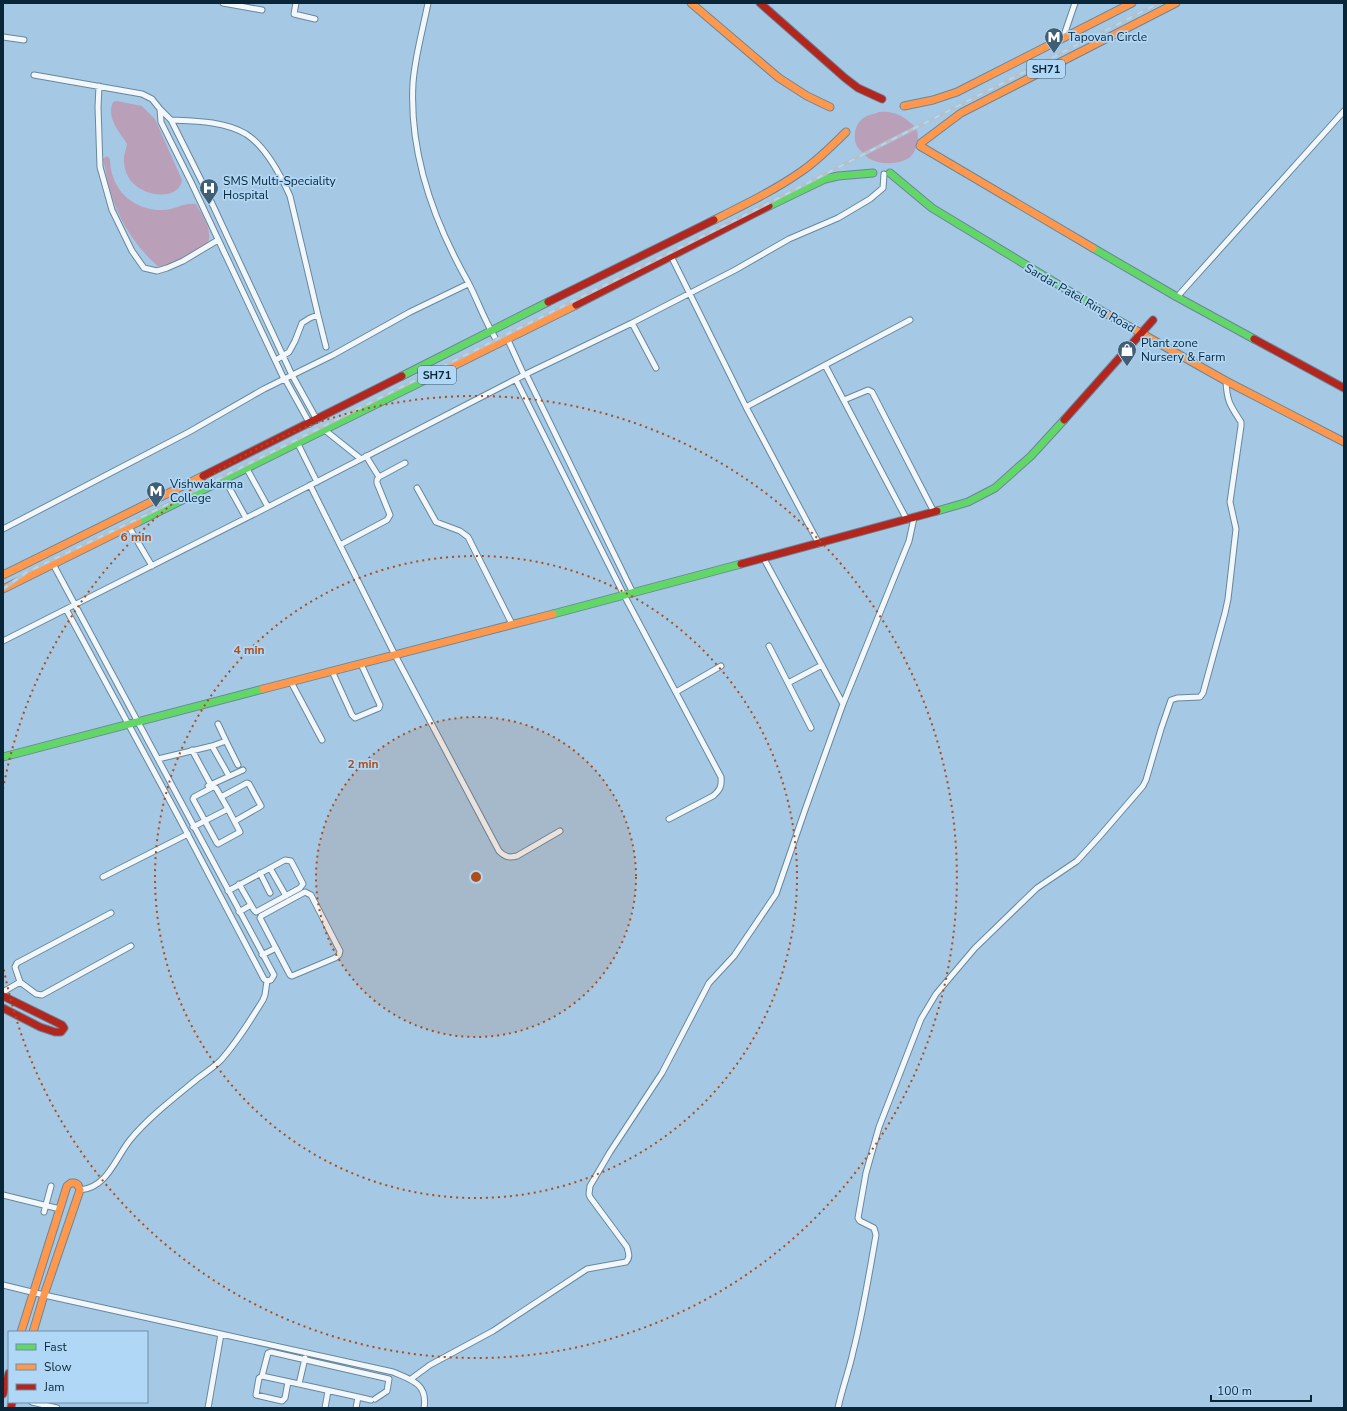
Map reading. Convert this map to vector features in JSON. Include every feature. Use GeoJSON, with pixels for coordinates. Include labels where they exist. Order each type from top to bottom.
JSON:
{"type":"FeatureCollection","features":[{"type":"Feature","properties":{"kind":"street"},"geometry":{"type":"LineString","coordinates":[[223,3],[241,5],[262,10]]}},
{"type":"Feature","properties":{"kind":"street"},"geometry":{"type":"LineString","coordinates":[[296,3],[294,14],[315,19]]}},
{"type":"Feature","properties":{"kind":"street"},"geometry":{"type":"LineString","coordinates":[[428,3],[413,83],[416,138],[421,169],[436,217],[451,251],[490,331],[499,344]]}},
{"type":"Feature","properties":{"kind":"street"},"geometry":{"type":"LineString","coordinates":[[691,3],[779,78],[807,96],[830,107]]}},
{"type":"Feature","properties":{"kind":"street"},"geometry":{"type":"LineString","coordinates":[[760,3],[845,78],[858,88],[882,99]]}},
{"type":"Feature","properties":{"kind":"street"},"geometry":{"type":"LineString","coordinates":[[1063,38],[1075,3]]}},
{"type":"Feature","properties":{"kind":"street","name":"SH71"},"geometry":{"type":"LineString","coordinates":[[904,106],[933,100],[957,92],[1132,3]]}},
{"type":"Feature","properties":{"kind":"street","name":"SH71"},"geometry":{"type":"LineString","coordinates":[[1176,3],[961,113],[920,144],[1090,247],[1177,297]]}},
{"type":"Feature","properties":{"kind":"street"},"geometry":{"type":"LineString","coordinates":[[3,37],[24,40]]}},
{"type":"Feature","properties":{"kind":"street"},"geometry":{"type":"LineString","coordinates":[[34,75],[142,94],[152,99],[171,120],[292,375],[317,420]]}},
{"type":"Feature","properties":{"kind":"street"},"geometry":{"type":"LineString","coordinates":[[99,86],[98,107],[100,167],[112,210],[132,251],[144,268],[157,271],[167,268],[183,261],[218,240]]}},
{"type":"Feature","properties":{"kind":"street"},"geometry":{"type":"LineString","coordinates":[[160,109],[161,122],[194,187],[284,379],[310,424]]}},
{"type":"Feature","properties":{"kind":"street"},"geometry":{"type":"LineString","coordinates":[[1344,111],[1177,297],[1344,388]]}},
{"type":"Feature","properties":{"kind":"street"},"geometry":{"type":"LineString","coordinates":[[171,120],[193,120],[234,128],[247,134],[263,150],[282,179],[290,196],[326,347]]}},
{"type":"Feature","properties":{"kind":"street","name":"SH71"},"geometry":{"type":"LineString","coordinates":[[3,574],[310,424],[490,331],[755,199],[808,167],[846,132]]}},
{"type":"Feature","properties":{"kind":"street","name":"SH71"},"geometry":{"type":"LineString","coordinates":[[3,589],[326,431],[825,179],[838,176],[873,173]]}},
{"type":"Feature","properties":{"kind":"street"},"geometry":{"type":"LineString","coordinates":[[3,641],[310,486],[525,375],[632,323],[735,270],[789,239],[838,218],[870,199],[883,188],[887,174]]}},
{"type":"Feature","properties":{"kind":"street","name":"Sardar Patel Ring Road"},"geometry":{"type":"LineString","coordinates":[[887,174],[932,208],[1043,277],[1226,381],[1344,442]]}},
{"type":"Feature","properties":{"kind":"street"},"geometry":{"type":"LineString","coordinates":[[194,187],[202,183]]}},
{"type":"Feature","properties":{"kind":"street"},"geometry":{"type":"LineString","coordinates":[[671,256],[746,407],[819,544]]}},
{"type":"Feature","properties":{"kind":"street"},"geometry":{"type":"LineString","coordinates":[[3,529],[189,432],[284,379],[333,355],[410,312],[468,284]]}},
{"type":"Feature","properties":{"kind":"street"},"geometry":{"type":"LineString","coordinates":[[276,360],[289,352],[302,323],[318,315]]}},
{"type":"Feature","properties":{"kind":"street"},"geometry":{"type":"LineString","coordinates":[[746,407],[910,320]]}},
{"type":"Feature","properties":{"kind":"street"},"geometry":{"type":"LineString","coordinates":[[3,757],[764,559],[968,502],[995,488],[1031,456],[1153,320]]}},
{"type":"Feature","properties":{"kind":"street"},"geometry":{"type":"LineString","coordinates":[[632,323],[656,368]]}},
{"type":"Feature","properties":{"kind":"street"},"geometry":{"type":"LineString","coordinates":[[508,340],[633,593]]}},
{"type":"Feature","properties":{"kind":"street"},"geometry":{"type":"LineString","coordinates":[[411,1379],[430,1365],[493,1331],[587,1269],[626,1262],[628,1260],[629,1256],[627,1247],[590,1197],[590,1186],[610,1152],[662,1073],[709,983],[734,956],[776,894],[843,704],[909,541],[911,519],[825,365]]}},
{"type":"Feature","properties":{"kind":"street"},"geometry":{"type":"LineString","coordinates":[[516,380],[624,595],[721,777],[718,792],[669,819]]}},
{"type":"Feature","properties":{"kind":"street"},"geometry":{"type":"LineString","coordinates":[[838,1408],[841,1392],[853,1354],[864,1305],[876,1235],[874,1228],[860,1221],[858,1218],[866,1173],[879,1127],[928,1007],[936,994],[975,948],[1037,888],[1077,861],[1143,786],[1171,700],[1177,698],[1200,697],[1203,693],[1225,613],[1236,529],[1230,502],[1241,422],[1228,402],[1226,396],[1226,381]]}},
{"type":"Feature","properties":{"kind":"street"},"geometry":{"type":"LineString","coordinates":[[844,400],[868,390],[872,392],[934,512]]}},
{"type":"Feature","properties":{"kind":"street"},"geometry":{"type":"LineString","coordinates":[[326,431],[364,457],[379,477]]}},
{"type":"Feature","properties":{"kind":"street"},"geometry":{"type":"LineString","coordinates":[[298,444],[317,482]]}},
{"type":"Feature","properties":{"kind":"street"},"geometry":{"type":"LineString","coordinates":[[340,544],[387,520],[390,514],[377,484],[379,477],[406,463]]}},
{"type":"Feature","properties":{"kind":"street"},"geometry":{"type":"LineString","coordinates":[[247,469],[268,507]]}},
{"type":"Feature","properties":{"kind":"street"},"geometry":{"type":"LineString","coordinates":[[225,480],[246,518]]}},
{"type":"Feature","properties":{"kind":"street"},"geometry":{"type":"LineString","coordinates":[[310,486],[395,655],[499,851],[504,856],[510,858],[517,856],[560,831]]}},
{"type":"Feature","properties":{"kind":"street"},"geometry":{"type":"LineString","coordinates":[[417,488],[436,522],[460,531],[468,537],[512,624]]}},
{"type":"Feature","properties":{"kind":"street"},"geometry":{"type":"LineString","coordinates":[[129,527],[152,566]]}},
{"type":"Feature","properties":{"kind":"street"},"geometry":{"type":"LineString","coordinates":[[764,559],[843,704]]}},
{"type":"Feature","properties":{"kind":"street"},"geometry":{"type":"LineString","coordinates":[[53,564],[274,975],[271,980],[267,981]]}},
{"type":"Feature","properties":{"kind":"street"},"geometry":{"type":"LineString","coordinates":[[66,609],[188,834],[264,979],[267,981]]}},
{"type":"Feature","properties":{"kind":"street"},"geometry":{"type":"LineString","coordinates":[[769,646],[812,728]]}},
{"type":"Feature","properties":{"kind":"street"},"geometry":{"type":"LineString","coordinates":[[332,671],[352,715],[356,718],[379,708],[380,705],[360,664]]}},
{"type":"Feature","properties":{"kind":"street"},"geometry":{"type":"LineString","coordinates":[[788,683],[822,665]]}},
{"type":"Feature","properties":{"kind":"street"},"geometry":{"type":"LineString","coordinates":[[676,692],[720,666]]}},
{"type":"Feature","properties":{"kind":"street"},"geometry":{"type":"LineString","coordinates":[[291,682],[322,740]]}},
{"type":"Feature","properties":{"kind":"street"},"geometry":{"type":"LineString","coordinates":[[218,724],[238,765]]}},
{"type":"Feature","properties":{"kind":"street"},"geometry":{"type":"LineString","coordinates":[[158,759],[212,746],[226,741]]}},
{"type":"Feature","properties":{"kind":"street"},"geometry":{"type":"LineString","coordinates":[[212,746],[229,776]]}},
{"type":"Feature","properties":{"kind":"street"},"geometry":{"type":"LineString","coordinates":[[192,750],[211,785]]}},
{"type":"Feature","properties":{"kind":"street"},"geometry":{"type":"LineString","coordinates":[[196,792],[243,770]]}},
{"type":"Feature","properties":{"kind":"street"},"geometry":{"type":"LineString","coordinates":[[221,796],[248,783],[261,804],[260,807],[234,821]]}},
{"type":"Feature","properties":{"kind":"street"},"geometry":{"type":"LineString","coordinates":[[213,787],[216,788],[221,796],[240,833],[218,844],[194,800],[194,797],[213,787]]}},
{"type":"Feature","properties":{"kind":"street"},"geometry":{"type":"LineString","coordinates":[[194,827],[228,809]]}},
{"type":"Feature","properties":{"kind":"street"},"geometry":{"type":"LineString","coordinates":[[103,877],[188,834]]}},
{"type":"Feature","properties":{"kind":"street"},"geometry":{"type":"LineString","coordinates":[[228,891],[240,884],[285,860],[291,861],[303,885],[258,911],[254,910],[240,884]]}},
{"type":"Feature","properties":{"kind":"street"},"geometry":{"type":"LineString","coordinates":[[270,868],[286,896]]}},
{"type":"Feature","properties":{"kind":"street"},"geometry":{"type":"LineString","coordinates":[[260,874],[270,893]]}},
{"type":"Feature","properties":{"kind":"street"},"geometry":{"type":"LineString","coordinates":[[305,892],[311,895],[340,951],[339,955],[335,958],[292,976],[290,975],[276,948],[260,917],[305,892]]}},
{"type":"Feature","properties":{"kind":"street"},"geometry":{"type":"LineString","coordinates":[[239,912],[251,905]]}},
{"type":"Feature","properties":{"kind":"street"},"geometry":{"type":"LineString","coordinates":[[111,913],[17,963],[15,967],[20,982],[36,994],[42,995],[131,946]]}},
{"type":"Feature","properties":{"kind":"street"},"geometry":{"type":"LineString","coordinates":[[262,955],[276,948]]}},
{"type":"Feature","properties":{"kind":"street"},"geometry":{"type":"LineString","coordinates":[[80,1190],[88,1189],[102,1180],[131,1140],[156,1112],[221,1060],[244,1031],[263,1000],[266,992],[267,981]]}},
{"type":"Feature","properties":{"kind":"street"},"geometry":{"type":"LineString","coordinates":[[3,992],[20,982]]}},
{"type":"Feature","properties":{"kind":"street"},"geometry":{"type":"LineString","coordinates":[[3,996],[62,1025],[64,1028],[60,1032],[51,1031],[3,1008]]}},
{"type":"Feature","properties":{"kind":"street"},"geometry":{"type":"LineString","coordinates":[[21,1331],[67,1186],[75,1183],[79,1186],[80,1190],[33,1331]]}},
{"type":"Feature","properties":{"kind":"street"},"geometry":{"type":"LineString","coordinates":[[44,1212],[51,1186]]}},
{"type":"Feature","properties":{"kind":"street"},"geometry":{"type":"LineString","coordinates":[[3,1195],[60,1208]]}},
{"type":"Feature","properties":{"kind":"street"},"geometry":{"type":"LineString","coordinates":[[3,1285],[391,1372],[411,1379],[419,1386],[425,1395],[424,1408]]}},
{"type":"Feature","properties":{"kind":"street"},"geometry":{"type":"LineString","coordinates":[[208,1408],[221,1334]]}},
{"type":"Feature","properties":{"kind":"street"},"geometry":{"type":"LineString","coordinates":[[288,1382],[284,1399],[282,1401],[256,1395],[259,1378],[262,1376],[269,1352],[389,1379]]}},
{"type":"Feature","properties":{"kind":"street"},"geometry":{"type":"LineString","coordinates":[[299,1384],[306,1353]]}},
{"type":"Feature","properties":{"kind":"street"},"geometry":{"type":"LineString","coordinates":[[262,1376],[373,1400],[387,1391],[391,1372]]}},
{"type":"Feature","properties":{"kind":"street"},"geometry":{"type":"LineString","coordinates":[[3,1394],[8,1376]]}},
{"type":"Feature","properties":{"kind":"street"},"geometry":{"type":"LineString","coordinates":[[325,1408],[328,1391]]}},
{"type":"Feature","properties":{"kind":"street"},"geometry":{"type":"LineString","coordinates":[[356,1408],[358,1397]]}},
{"type":"Feature","properties":{"kind":"street"},"geometry":{"type":"LineString","coordinates":[[36,1403],[58,1408]]}},
{"type":"Feature","properties":{"kind":"shaded area"},"geometry":{"type":"Polygon","coordinates":[[[117,101],[142,106],[155,119],[182,180],[179,188],[172,193],[163,195],[152,194],[142,190],[133,183],[127,174],[124,155],[127,144],[114,124],[111,113],[113,102],[117,101]]]}},
{"type":"Feature","properties":{"kind":"shaded area"},"geometry":{"type":"Polygon","coordinates":[[[879,112],[890,112],[899,115],[906,119],[917,130],[918,139],[916,148],[909,158],[894,163],[878,162],[868,158],[857,146],[855,142],[855,134],[859,122],[866,116],[879,112]]]}},
{"type":"Feature","properties":{"kind":"shaded area"},"geometry":{"type":"Polygon","coordinates":[[[107,156],[110,159],[114,180],[119,189],[125,196],[142,207],[163,210],[187,204],[196,204],[208,227],[209,239],[206,245],[184,258],[174,267],[160,268],[136,243],[119,214],[114,203],[103,159],[107,156]]]}},
{"type":"Feature","properties":{"kind":"railway"},"geometry":{"type":"LineString","coordinates":[[3,589],[27,572],[156,510],[743,216],[1159,3]]}},
{"type":"Feature","properties":{"kind":"traffic: fast"},"geometry":{"type":"LineString","coordinates":[[769,206],[825,179],[838,176],[873,173]]}},
{"type":"Feature","properties":{"kind":"traffic: fast"},"geometry":{"type":"LineString","coordinates":[[890,173],[932,208],[1107,314]]}},
{"type":"Feature","properties":{"kind":"traffic: fast"},"geometry":{"type":"LineString","coordinates":[[1093,248],[1177,297],[1254,339]]}},
{"type":"Feature","properties":{"kind":"traffic: fast"},"geometry":{"type":"LineString","coordinates":[[402,376],[548,302]]}},
{"type":"Feature","properties":{"kind":"traffic: fast"},"geometry":{"type":"LineString","coordinates":[[138,522],[429,378]]}},
{"type":"Feature","properties":{"kind":"traffic: fast"},"geometry":{"type":"LineString","coordinates":[[937,511],[968,502],[995,488],[1031,456],[1064,420]]}},
{"type":"Feature","properties":{"kind":"traffic: fast"},"geometry":{"type":"LineString","coordinates":[[553,614],[741,564]]}},
{"type":"Feature","properties":{"kind":"traffic: fast"},"geometry":{"type":"LineString","coordinates":[[3,757],[263,689]]}},
{"type":"Feature","properties":{"kind":"traffic: slow"},"geometry":{"type":"LineString","coordinates":[[691,3],[779,78],[807,96],[830,107]]}},
{"type":"Feature","properties":{"kind":"traffic: slow"},"geometry":{"type":"LineString","coordinates":[[904,106],[933,100],[957,92],[1132,3]]}},
{"type":"Feature","properties":{"kind":"traffic: slow"},"geometry":{"type":"LineString","coordinates":[[921,143],[961,113],[1176,3]]}},
{"type":"Feature","properties":{"kind":"traffic: slow"},"geometry":{"type":"LineString","coordinates":[[714,220],[792,178],[819,158],[846,132]]}},
{"type":"Feature","properties":{"kind":"traffic: slow"},"geometry":{"type":"LineString","coordinates":[[920,146],[1093,248]]}},
{"type":"Feature","properties":{"kind":"traffic: slow"},"geometry":{"type":"LineString","coordinates":[[429,378],[576,305]]}},
{"type":"Feature","properties":{"kind":"traffic: slow"},"geometry":{"type":"LineString","coordinates":[[1107,314],[1226,381],[1344,442]]}},
{"type":"Feature","properties":{"kind":"traffic: slow"},"geometry":{"type":"LineString","coordinates":[[3,575],[203,476]]}},
{"type":"Feature","properties":{"kind":"traffic: slow"},"geometry":{"type":"LineString","coordinates":[[3,589],[138,522]]}},
{"type":"Feature","properties":{"kind":"traffic: slow"},"geometry":{"type":"LineString","coordinates":[[263,689],[553,614]]}},
{"type":"Feature","properties":{"kind":"traffic: slow"},"geometry":{"type":"LineString","coordinates":[[21,1331],[67,1186],[71,1183],[75,1183],[78,1185],[80,1190],[33,1331]]}},
{"type":"Feature","properties":{"kind":"traffic: jam"},"geometry":{"type":"LineString","coordinates":[[760,3],[845,78],[858,88],[882,99]]}},
{"type":"Feature","properties":{"kind":"traffic: jam"},"geometry":{"type":"LineString","coordinates":[[576,305],[769,206]]}},
{"type":"Feature","properties":{"kind":"traffic: jam"},"geometry":{"type":"LineString","coordinates":[[548,302],[714,220]]}},
{"type":"Feature","properties":{"kind":"traffic: jam"},"geometry":{"type":"LineString","coordinates":[[1064,420],[1153,320]]}},
{"type":"Feature","properties":{"kind":"traffic: jam"},"geometry":{"type":"LineString","coordinates":[[1254,339],[1344,388]]}},
{"type":"Feature","properties":{"kind":"traffic: jam"},"geometry":{"type":"LineString","coordinates":[[203,476],[402,376]]}},
{"type":"Feature","properties":{"kind":"traffic: jam"},"geometry":{"type":"LineString","coordinates":[[741,564],[937,511]]}},
{"type":"Feature","properties":{"kind":"traffic: jam"},"geometry":{"type":"LineString","coordinates":[[3,996],[62,1025],[64,1028],[61,1032],[55,1032],[40,1027],[3,1008]]}},
{"type":"Feature","properties":{"kind":"traffic: jam"},"geometry":{"type":"LineString","coordinates":[[3,1394],[8,1376]]}},
{"type":"Feature","properties":{"kind":"traffic: jam"},"geometry":{"type":"LineString","coordinates":[[11,1408],[12,1403]]}},
{"type":"Feature","properties":{"kind":"place","name":"Tapovan Circle"},"geometry":{"type":"Point","coordinates":[1054,54]}},
{"type":"Feature","properties":{"kind":"place","name":"SMS Multi-Speciality Hospital"},"geometry":{"type":"Point","coordinates":[209,205]}},
{"type":"Feature","properties":{"kind":"place","name":"Plant zone Nursery & Farm"},"geometry":{"type":"Point","coordinates":[1127,367]}},
{"type":"Feature","properties":{"kind":"place","name":"Vishwakarma College"},"geometry":{"type":"Point","coordinates":[156,508]}}]}
